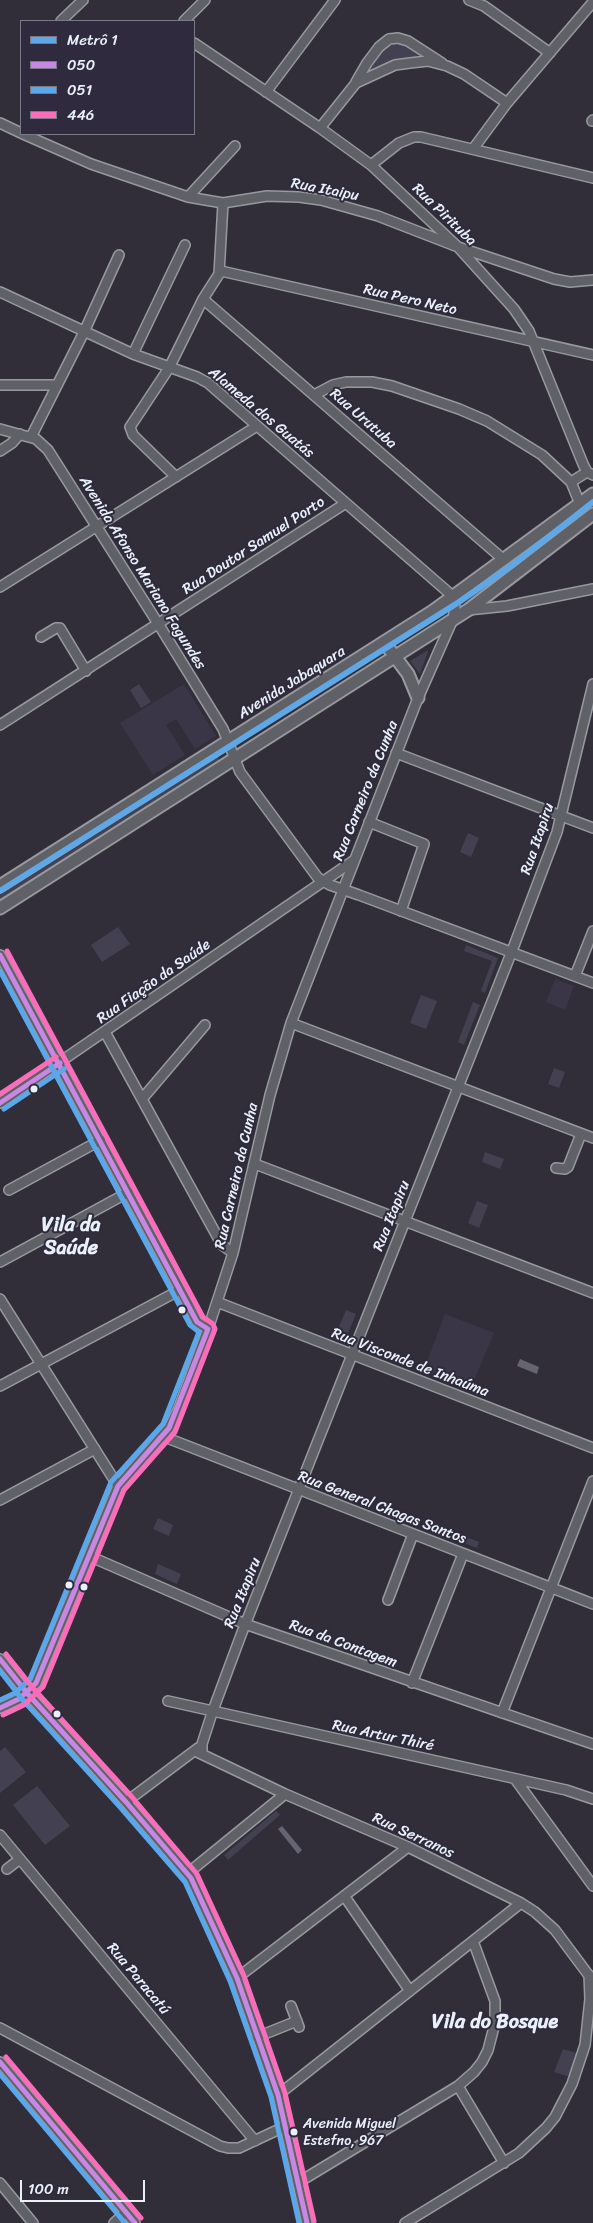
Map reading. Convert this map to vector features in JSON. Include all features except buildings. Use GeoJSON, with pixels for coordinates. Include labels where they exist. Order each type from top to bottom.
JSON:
{"type":"FeatureCollection","features":[{"type":"Feature","properties":{"kind":"main road","name":"Avenida Jabaquara"},"geometry":{"type":"LineString","coordinates":[[0,886],[453,598],[593,494]]}},
{"type":"Feature","properties":{"kind":"main road"},"geometry":{"type":"LineString","coordinates":[[0,908],[468,610],[593,514]]}},
{"type":"Feature","properties":{"kind":"main road"},"geometry":{"type":"LineString","coordinates":[[384,642],[408,674],[418,698]]}},
{"type":"Feature","properties":{"kind":"street"},"geometry":{"type":"LineString","coordinates":[[62,20],[83,0]]}},
{"type":"Feature","properties":{"kind":"street"},"geometry":{"type":"LineString","coordinates":[[185,20],[205,0]]}},
{"type":"Feature","properties":{"kind":"street"},"geometry":{"type":"LineString","coordinates":[[266,92],[335,0]]}},
{"type":"Feature","properties":{"kind":"street"},"geometry":{"type":"LineString","coordinates":[[469,0],[481,3],[550,53]]}},
{"type":"Feature","properties":{"kind":"street"},"geometry":{"type":"LineString","coordinates":[[473,149],[507,103],[593,2]]}},
{"type":"Feature","properties":{"kind":"street"},"geometry":{"type":"LineString","coordinates":[[320,128],[356,83],[367,63],[389,39],[398,38],[408,41],[447,66],[464,74],[507,103]]}},
{"type":"Feature","properties":{"kind":"street","name":"Rua Pirituba"},"geometry":{"type":"LineString","coordinates":[[195,44],[320,128],[371,165],[458,247],[514,309],[534,342],[590,473]]}},
{"type":"Feature","properties":{"kind":"street"},"geometry":{"type":"LineString","coordinates":[[356,83],[395,65],[428,62],[447,66]]}},
{"type":"Feature","properties":{"kind":"street","name":"Rua Itaipu"},"geometry":{"type":"LineString","coordinates":[[0,123],[20,132]]}},
{"type":"Feature","properties":{"kind":"street","name":"Rua Itaipu"},"geometry":{"type":"LineString","coordinates":[[26,135],[91,164],[188,197],[223,203],[267,196],[321,200],[378,216],[458,247],[564,282],[593,280]]}},
{"type":"Feature","properties":{"kind":"street"},"geometry":{"type":"LineString","coordinates":[[371,165],[399,143],[414,137],[593,178]]}},
{"type":"Feature","properties":{"kind":"street"},"geometry":{"type":"LineString","coordinates":[[188,197],[235,146]]}},
{"type":"Feature","properties":{"kind":"street"},"geometry":{"type":"LineString","coordinates":[[176,477],[132,436],[131,424],[169,368],[203,299],[214,285],[220,271],[223,203]]}},
{"type":"Feature","properties":{"kind":"street"},"geometry":{"type":"LineString","coordinates":[[133,354],[186,245]]}},
{"type":"Feature","properties":{"kind":"street"},"geometry":{"type":"LineString","coordinates":[[31,437],[84,332],[119,255]]}},
{"type":"Feature","properties":{"kind":"street","name":"Rua Pero Neto"},"geometry":{"type":"LineString","coordinates":[[220,271],[593,355]]}},
{"type":"Feature","properties":{"kind":"street","name":"Alameda dos Guatás"},"geometry":{"type":"LineString","coordinates":[[0,292],[133,354],[202,380],[346,503],[453,598]]}},
{"type":"Feature","properties":{"kind":"street","name":"Rua Urutuba"},"geometry":{"type":"LineString","coordinates":[[203,299],[504,560]]}},
{"type":"Feature","properties":{"kind":"street"},"geometry":{"type":"LineString","coordinates":[[314,395],[333,385],[360,382],[392,386],[487,421],[542,455],[570,482],[580,504]]}},
{"type":"Feature","properties":{"kind":"street"},"geometry":{"type":"LineString","coordinates":[[0,385],[56,385]]}},
{"type":"Feature","properties":{"kind":"street"},"geometry":{"type":"LineString","coordinates":[[0,587],[257,426]]}},
{"type":"Feature","properties":{"kind":"street","name":"Avenida Afonso Mariano Fagundes"},"geometry":{"type":"LineString","coordinates":[[0,429],[31,437],[48,450],[223,729],[233,760],[250,787],[313,873],[326,884],[338,901]]}},
{"type":"Feature","properties":{"kind":"street"},"geometry":{"type":"LineString","coordinates":[[0,451],[12,443],[20,434]]}},
{"type":"Feature","properties":{"kind":"street"},"geometry":{"type":"LineString","coordinates":[[570,482],[590,473]]}},
{"type":"Feature","properties":{"kind":"street","name":"Rua Doutor Samuel Porto"},"geometry":{"type":"LineString","coordinates":[[0,725],[159,625],[346,503]]}},
{"type":"Feature","properties":{"kind":"street"},"geometry":{"type":"LineString","coordinates":[[468,610],[507,606],[593,589]]}},
{"type":"Feature","properties":{"kind":"street"},"geometry":{"type":"LineString","coordinates":[[453,598],[455,603],[454,619]]}},
{"type":"Feature","properties":{"kind":"street","name":"Rua Carneiro da Cunha"},"geometry":{"type":"LineString","coordinates":[[0,1708],[16,1701],[27,1693],[38,1679],[118,1486],[169,1428],[178,1410],[208,1329],[233,1253],[270,1095],[291,1023],[418,698],[454,619]]}},
{"type":"Feature","properties":{"kind":"street"},"geometry":{"type":"LineString","coordinates":[[40,637],[56,628],[60,628],[86,671]]}},
{"type":"Feature","properties":{"kind":"street","name":"Rua Itapiru"},"geometry":{"type":"LineString","coordinates":[[200,1749],[245,1624],[512,951],[562,816],[591,705],[593,684]]}},
{"type":"Feature","properties":{"kind":"street"},"geometry":{"type":"LineString","coordinates":[[396,753],[593,828]]}},
{"type":"Feature","properties":{"kind":"street"},"geometry":{"type":"LineString","coordinates":[[369,822],[424,844],[401,911]]}},
{"type":"Feature","properties":{"kind":"street","name":"Rua Fiação da Saúde"},"geometry":{"type":"LineString","coordinates":[[0,1103],[326,884],[354,861]]}},
{"type":"Feature","properties":{"kind":"street"},"geometry":{"type":"LineString","coordinates":[[326,884],[512,951],[593,983]]}},
{"type":"Feature","properties":{"kind":"street"},"geometry":{"type":"LineString","coordinates":[[575,976],[593,931]]}},
{"type":"Feature","properties":{"kind":"street"},"geometry":{"type":"LineString","coordinates":[[0,955],[60,1063],[180,1290],[198,1322],[208,1329]]}},
{"type":"Feature","properties":{"kind":"street"},"geometry":{"type":"LineString","coordinates":[[291,1023],[593,1138]]}},
{"type":"Feature","properties":{"kind":"street"},"geometry":{"type":"LineString","coordinates":[[142,1099],[205,1025]]}},
{"type":"Feature","properties":{"kind":"street"},"geometry":{"type":"LineString","coordinates":[[104,1032],[222,1245],[233,1253]]}},
{"type":"Feature","properties":{"kind":"street"},"geometry":{"type":"LineString","coordinates":[[556,1168],[565,1169],[568,1167],[581,1134]]}},
{"type":"Feature","properties":{"kind":"street"},"geometry":{"type":"LineString","coordinates":[[9,1190],[100,1140]]}},
{"type":"Feature","properties":{"kind":"street"},"geometry":{"type":"LineString","coordinates":[[255,1164],[593,1294]]}},
{"type":"Feature","properties":{"kind":"street"},"geometry":{"type":"LineString","coordinates":[[0,1262],[129,1192]]}},
{"type":"Feature","properties":{"kind":"street"},"geometry":{"type":"LineString","coordinates":[[0,1386],[180,1290]]}},
{"type":"Feature","properties":{"kind":"street"},"geometry":{"type":"LineString","coordinates":[[0,1299],[118,1486]]}},
{"type":"Feature","properties":{"kind":"street","name":"Rua Visconde de Inhaúma"},"geometry":{"type":"LineString","coordinates":[[217,1302],[593,1448]]}},
{"type":"Feature","properties":{"kind":"street","name":"Rua General Chagas Santos"},"geometry":{"type":"LineString","coordinates":[[162,1436],[593,1604]]}},
{"type":"Feature","properties":{"kind":"street"},"geometry":{"type":"LineString","coordinates":[[0,1500],[95,1449]]}},
{"type":"Feature","properties":{"kind":"street"},"geometry":{"type":"LineString","coordinates":[[502,1713],[593,1481]]}},
{"type":"Feature","properties":{"kind":"street"},"geometry":{"type":"LineString","coordinates":[[388,1600],[413,1534]]}},
{"type":"Feature","properties":{"kind":"street"},"geometry":{"type":"LineString","coordinates":[[412,1683],[463,1554]]}},
{"type":"Feature","properties":{"kind":"street","name":"Rua da Contagem"},"geometry":{"type":"LineString","coordinates":[[89,1556],[245,1624],[593,1744]]}},
{"type":"Feature","properties":{"kind":"street"},"geometry":{"type":"LineString","coordinates":[[0,1659],[27,1693],[126,1802],[188,1874],[237,1978],[258,2036],[278,2095],[308,2223]]}},
{"type":"Feature","properties":{"kind":"street","name":"Rua Artur Thiré"},"geometry":{"type":"LineString","coordinates":[[168,1701],[515,1779],[593,1799]]}},
{"type":"Feature","properties":{"kind":"street"},"geometry":{"type":"LineString","coordinates":[[126,1802],[200,1749]]}},
{"type":"Feature","properties":{"kind":"street","name":"Rua Serranos"},"geometry":{"type":"LineString","coordinates":[[200,1749],[285,1794],[408,1847],[521,1902],[536,1912],[555,1930],[591,1978]]}},
{"type":"Feature","properties":{"kind":"street"},"geometry":{"type":"LineString","coordinates":[[515,1779],[593,1886]]}},
{"type":"Feature","properties":{"kind":"street"},"geometry":{"type":"LineString","coordinates":[[188,1874],[285,1794]]}},
{"type":"Feature","properties":{"kind":"street","name":"Rua Paracatú"},"geometry":{"type":"LineString","coordinates":[[0,1835],[255,2141]]}},
{"type":"Feature","properties":{"kind":"street"},"geometry":{"type":"LineString","coordinates":[[237,1978],[408,1847]]}},
{"type":"Feature","properties":{"kind":"street"},"geometry":{"type":"LineString","coordinates":[[7,1869],[20,1859]]}},
{"type":"Feature","properties":{"kind":"street"},"geometry":{"type":"LineString","coordinates":[[345,1897],[410,1991]]}},
{"type":"Feature","properties":{"kind":"street"},"geometry":{"type":"LineString","coordinates":[[278,2095],[521,1902]]}},
{"type":"Feature","properties":{"kind":"street"},"geometry":{"type":"LineString","coordinates":[[299,2182],[458,2086],[482,2062],[488,2050],[495,2023],[493,1992],[473,1941]]}},
{"type":"Feature","properties":{"kind":"street"},"geometry":{"type":"LineString","coordinates":[[405,2223],[504,2163],[532,2142],[546,2128],[566,2099],[585,2045],[591,1978]]}},
{"type":"Feature","properties":{"kind":"street"},"geometry":{"type":"LineString","coordinates":[[258,2036],[298,2024],[291,2006]]}},
{"type":"Feature","properties":{"kind":"street"},"geometry":{"type":"LineString","coordinates":[[0,2028],[209,2141],[228,2148],[239,2148],[286,2126]]}},
{"type":"Feature","properties":{"kind":"street"},"geometry":{"type":"LineString","coordinates":[[0,2062],[135,2223]]}},
{"type":"Feature","properties":{"kind":"street"},"geometry":{"type":"LineString","coordinates":[[458,2086],[504,2163]]}},
{"type":"Feature","properties":{"kind":"street"},"geometry":{"type":"LineString","coordinates":[[0,2183],[34,2223]]}},
{"type":"Feature","properties":{"kind":"street"},"geometry":{"type":"LineString","coordinates":[[114,2223],[126,2212]]}},
{"type":"Feature","properties":{"kind":"shaded area"},"geometry":{"type":"Polygon","coordinates":[[[399,40],[428,57],[382,66],[367,72],[369,64],[386,44],[399,40]]]}},
{"type":"Feature","properties":{"kind":"shaded area"},"geometry":{"type":"Polygon","coordinates":[[[428,650],[428,652],[420,674],[410,661],[428,650]]]}},
{"type":"Feature","properties":{"kind":"shaded area"},"geometry":{"type":"Polygon","coordinates":[[[139,684],[151,702],[141,708],[130,690],[139,684]]]}},
{"type":"Feature","properties":{"kind":"shaded area"},"geometry":{"type":"Polygon","coordinates":[[[184,684],[216,736],[195,749],[176,719],[166,725],[185,755],[153,775],[120,723],[184,684]]]}},
{"type":"Feature","properties":{"kind":"shaded area"},"geometry":{"type":"Polygon","coordinates":[[[218,755],[219,760],[0,900],[0,895],[218,755]]]}},
{"type":"Feature","properties":{"kind":"shaded area"},"geometry":{"type":"Polygon","coordinates":[[[468,833],[479,838],[471,857],[460,852],[468,833]]]}},
{"type":"Feature","properties":{"kind":"shaded area"},"geometry":{"type":"Polygon","coordinates":[[[118,927],[130,944],[102,962],[91,945],[118,927]]]}},
{"type":"Feature","properties":{"kind":"shaded area"},"geometry":{"type":"Polygon","coordinates":[[[466,945],[498,958],[485,993],[481,991],[492,961],[464,951],[466,945]]]}},
{"type":"Feature","properties":{"kind":"shaded area"},"geometry":{"type":"Polygon","coordinates":[[[555,979],[574,986],[565,1010],[546,1002],[555,979]]]}},
{"type":"Feature","properties":{"kind":"shaded area"},"geometry":{"type":"Polygon","coordinates":[[[421,995],[437,1001],[426,1029],[410,1023],[421,995]]]}},
{"type":"Feature","properties":{"kind":"shaded area"},"geometry":{"type":"Polygon","coordinates":[[[473,1002],[480,1005],[464,1045],[458,1042],[473,1002]]]}},
{"type":"Feature","properties":{"kind":"shaded area"},"geometry":{"type":"Polygon","coordinates":[[[554,1068],[565,1072],[559,1088],[548,1084],[554,1068]]]}},
{"type":"Feature","properties":{"kind":"shaded area"},"geometry":{"type":"Polygon","coordinates":[[[485,1152],[504,1159],[500,1169],[482,1162],[485,1152]]]}},
{"type":"Feature","properties":{"kind":"shaded area"},"geometry":{"type":"Polygon","coordinates":[[[477,1201],[488,1205],[479,1228],[468,1223],[477,1201]]]}},
{"type":"Feature","properties":{"kind":"shaded area"},"geometry":{"type":"Polygon","coordinates":[[[346,1310],[356,1314],[348,1333],[338,1329],[346,1310]]]}},
{"type":"Feature","properties":{"kind":"shaded area"},"geometry":{"type":"Polygon","coordinates":[[[445,1314],[494,1333],[470,1390],[423,1372],[445,1314]]]}},
{"type":"Feature","properties":{"kind":"shaded area"},"geometry":{"type":"Polygon","coordinates":[[[158,1518],[173,1525],[169,1536],[153,1529],[158,1518]]]}},
{"type":"Feature","properties":{"kind":"shaded area"},"geometry":{"type":"Polygon","coordinates":[[[456,1533],[479,1542],[477,1548],[453,1539],[456,1533]]]}},
{"type":"Feature","properties":{"kind":"shaded area"},"geometry":{"type":"Polygon","coordinates":[[[158,1564],[181,1574],[177,1584],[155,1574],[158,1564]]]}},
{"type":"Feature","properties":{"kind":"shaded area"},"geometry":{"type":"Polygon","coordinates":[[[5,1747],[26,1772],[0,1793],[0,1751],[5,1747]]]}},
{"type":"Feature","properties":{"kind":"shaded area"},"geometry":{"type":"Polygon","coordinates":[[[37,1786],[70,1826],[45,1845],[13,1805],[37,1786]]]}},
{"type":"Feature","properties":{"kind":"shaded area"},"geometry":{"type":"Polygon","coordinates":[[[276,1811],[280,1815],[228,1860],[224,1855],[276,1811]]]}},
{"type":"Feature","properties":{"kind":"shaded area"},"geometry":{"type":"Polygon","coordinates":[[[563,2049],[577,2053],[570,2077],[554,2072],[563,2049]]]}},
{"type":"Feature","properties":{"kind":"water"},"geometry":{"type":"Polygon","coordinates":[[[520,1359],[539,1367],[537,1374],[517,1366],[520,1359]]]}},
{"type":"Feature","properties":{"kind":"water"},"geometry":{"type":"Polygon","coordinates":[[[282,1826],[302,1850],[298,1854],[278,1829],[282,1826]]]}},
{"type":"Feature","properties":{"kind":"metro line","name":"1"},"geometry":{"type":"LineString","coordinates":[[0,891],[459,602],[514,564],[593,502]]}},
{"type":"Feature","properties":{"kind":"transit line","name":"446"},"geometry":{"type":"LineString","coordinates":[[3,1715],[24,1705],[43,1687],[124,1490],[175,1432],[215,1329],[213,1324],[203,1317],[7,951]]}},
{"type":"Feature","properties":{"kind":"transit line","name":"050"},"geometry":{"type":"LineString","coordinates":[[0,955],[197,1322],[208,1329],[169,1428],[118,1486],[36,1683],[19,1699],[0,1708]]}},
{"type":"Feature","properties":{"kind":"transit line","name":"051"},"geometry":{"type":"LineString","coordinates":[[0,971],[190,1325],[199,1332],[163,1424],[111,1482],[30,1679],[15,1693],[0,1700]]}},
{"type":"Feature","properties":{"kind":"transit line","name":"446"},"geometry":{"type":"LineString","coordinates":[[0,1094],[56,1057]]}},
{"type":"Feature","properties":{"kind":"transit line","name":"050"},"geometry":{"type":"LineString","coordinates":[[0,1103],[60,1063]]}},
{"type":"Feature","properties":{"kind":"transit line","name":"051"},"geometry":{"type":"LineString","coordinates":[[4,1109],[64,1069]]}},
{"type":"Feature","properties":{"kind":"transit line","name":"446"},"geometry":{"type":"LineString","coordinates":[[6,1654],[33,1688],[132,1797],[197,1874],[244,1976],[285,2093],[314,2221]]}},
{"type":"Feature","properties":{"kind":"transit line","name":"050"},"geometry":{"type":"LineString","coordinates":[[0,1659],[27,1693],[126,1802],[191,1878],[237,1978],[278,2095],[307,2223]]}},
{"type":"Feature","properties":{"kind":"transit line","name":"051"},"geometry":{"type":"LineString","coordinates":[[0,1671],[21,1698],[185,1882],[230,1981],[271,2097],[299,2223]]}},
{"type":"Feature","properties":{"kind":"transit line","name":"446"},"geometry":{"type":"LineString","coordinates":[[6,2057],[141,2218]]}},
{"type":"Feature","properties":{"kind":"transit line","name":"050"},"geometry":{"type":"LineString","coordinates":[[0,2062],[135,2223]]}},
{"type":"Feature","properties":{"kind":"transit line","name":"051"},"geometry":{"type":"LineString","coordinates":[[0,2074],[125,2223]]}},
{"type":"Feature","properties":{"kind":"place","name":"Avenida Miguel Estefno, 967"},"geometry":{"type":"Point","coordinates":[294,2132]}},
{"type":"Feature","properties":{"kind":"district","name":"Vila da Saúde"},"geometry":{"type":"Point","coordinates":[71,1238]}},
{"type":"Feature","properties":{"kind":"district","name":"Vila do Bosque"},"geometry":{"type":"Point","coordinates":[495,2023]}}]}
